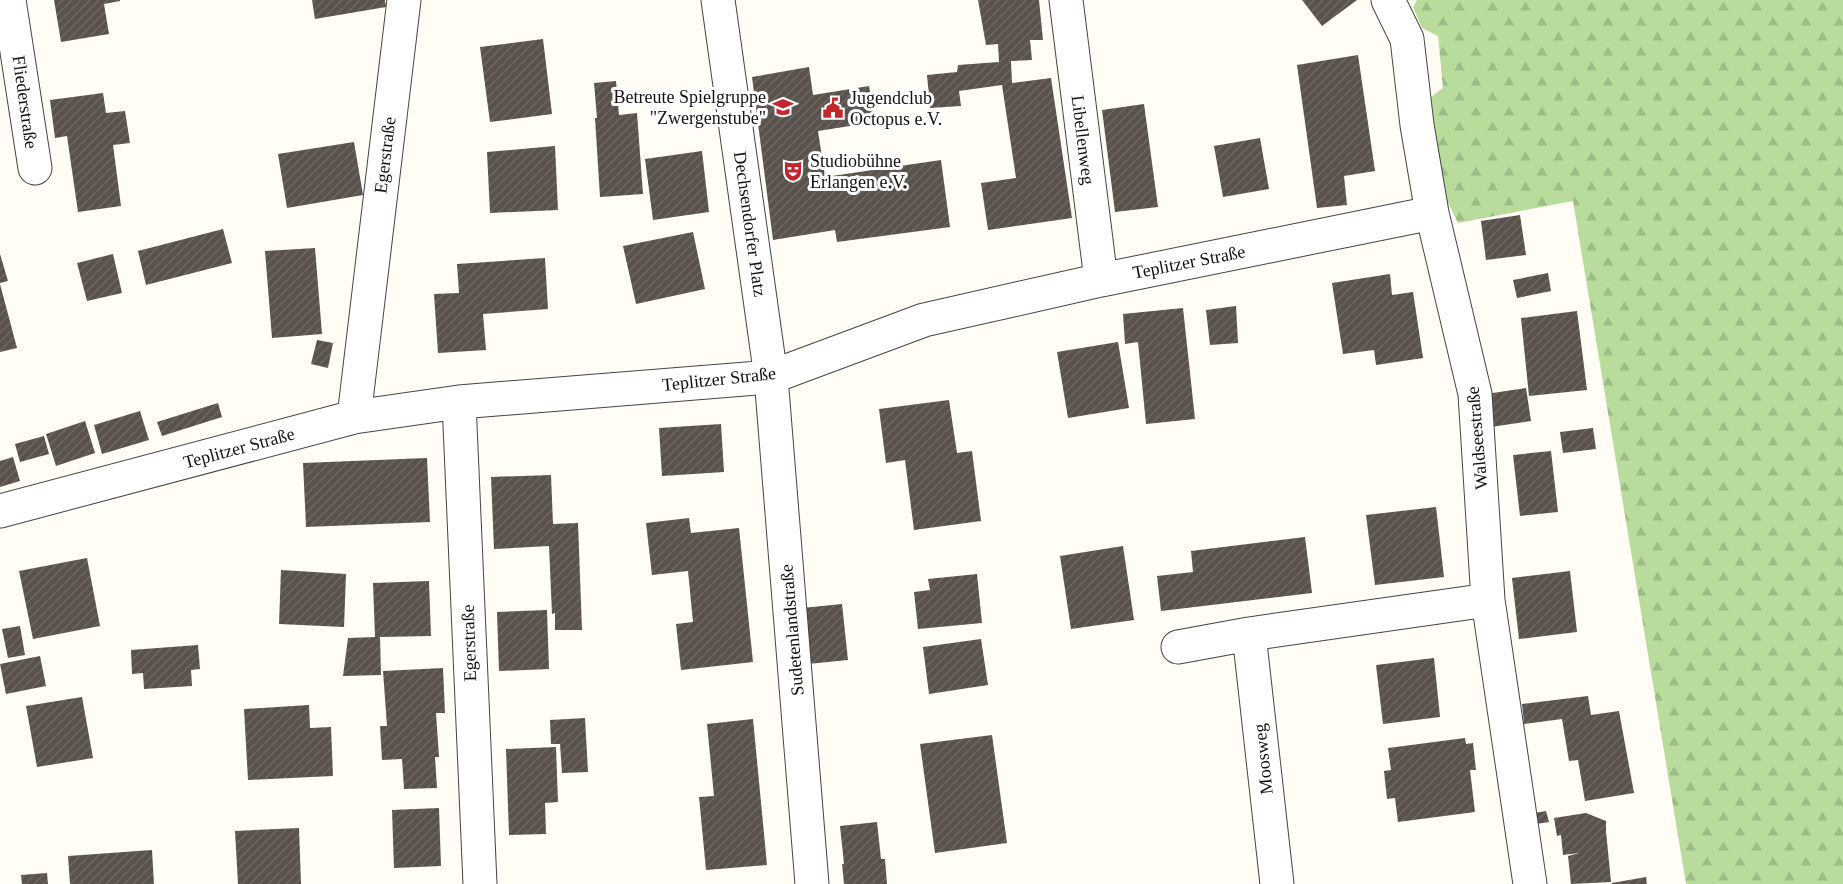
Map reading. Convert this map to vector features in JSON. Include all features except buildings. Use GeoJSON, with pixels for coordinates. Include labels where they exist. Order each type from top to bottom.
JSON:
{"type":"FeatureCollection","features":[{"type":"Feature","properties":{"kind":"street","name":"Fliederstraße"},"geometry":{"type":"LineString","coordinates":[[9,0],[35,168]]}},
{"type":"Feature","properties":{"kind":"street","name":"Egerstraße"},"geometry":{"type":"LineString","coordinates":[[354,417],[404,0]]}},
{"type":"Feature","properties":{"kind":"street","name":"Dechsendorfer Platz"},"geometry":{"type":"LineString","coordinates":[[718,0],[771,376]]}},
{"type":"Feature","properties":{"kind":"street","name":"Libellenweg"},"geometry":{"type":"LineString","coordinates":[[1066,0],[1101,280]]}},
{"type":"Feature","properties":{"kind":"street","name":"Waldseestraße"},"geometry":{"type":"LineString","coordinates":[[1388,0],[1407,39],[1417,125],[1432,213],[1475,394],[1488,600],[1530,884]]}},
{"type":"Feature","properties":{"kind":"street","name":"Teplitzer Straße"},"geometry":{"type":"LineString","coordinates":[[0,511],[354,417],[459,402],[771,376],[924,320],[1101,280],[1432,213]]}},
{"type":"Feature","properties":{"kind":"street","name":"Sudetenlandstraße"},"geometry":{"type":"LineString","coordinates":[[771,376],[812,884]]}},
{"type":"Feature","properties":{"kind":"street","name":"Egerstraße"},"geometry":{"type":"LineString","coordinates":[[459,402],[480,884]]}},
{"type":"Feature","properties":{"kind":"street"},"geometry":{"type":"LineString","coordinates":[[1178,647],[1249,634],[1488,600]]}},
{"type":"Feature","properties":{"kind":"street","name":"Moosweg"},"geometry":{"type":"LineString","coordinates":[[1249,634],[1277,884]]}},
{"type":"Feature","properties":{"kind":"green space"},"geometry":{"type":"Polygon","coordinates":[[[1417,0],[1843,0],[1843,884],[1686,884],[1573,201],[1458,223],[1437,180],[1428,99],[1443,88],[1438,36],[1422,28],[1413,7],[1417,0]]]}},
{"type":"Feature","properties":{"kind":"place","name":"Betreute Spielgruppe \"Zwergenstube\""},"geometry":{"type":"Point","coordinates":[783,107]}},
{"type":"Feature","properties":{"kind":"place","name":"Jugendclub Octopus e.V."},"geometry":{"type":"Point","coordinates":[833,108]}},
{"type":"Feature","properties":{"kind":"place","name":"Studiobühne Erlangen e.V."},"geometry":{"type":"Point","coordinates":[793,171]}}]}
